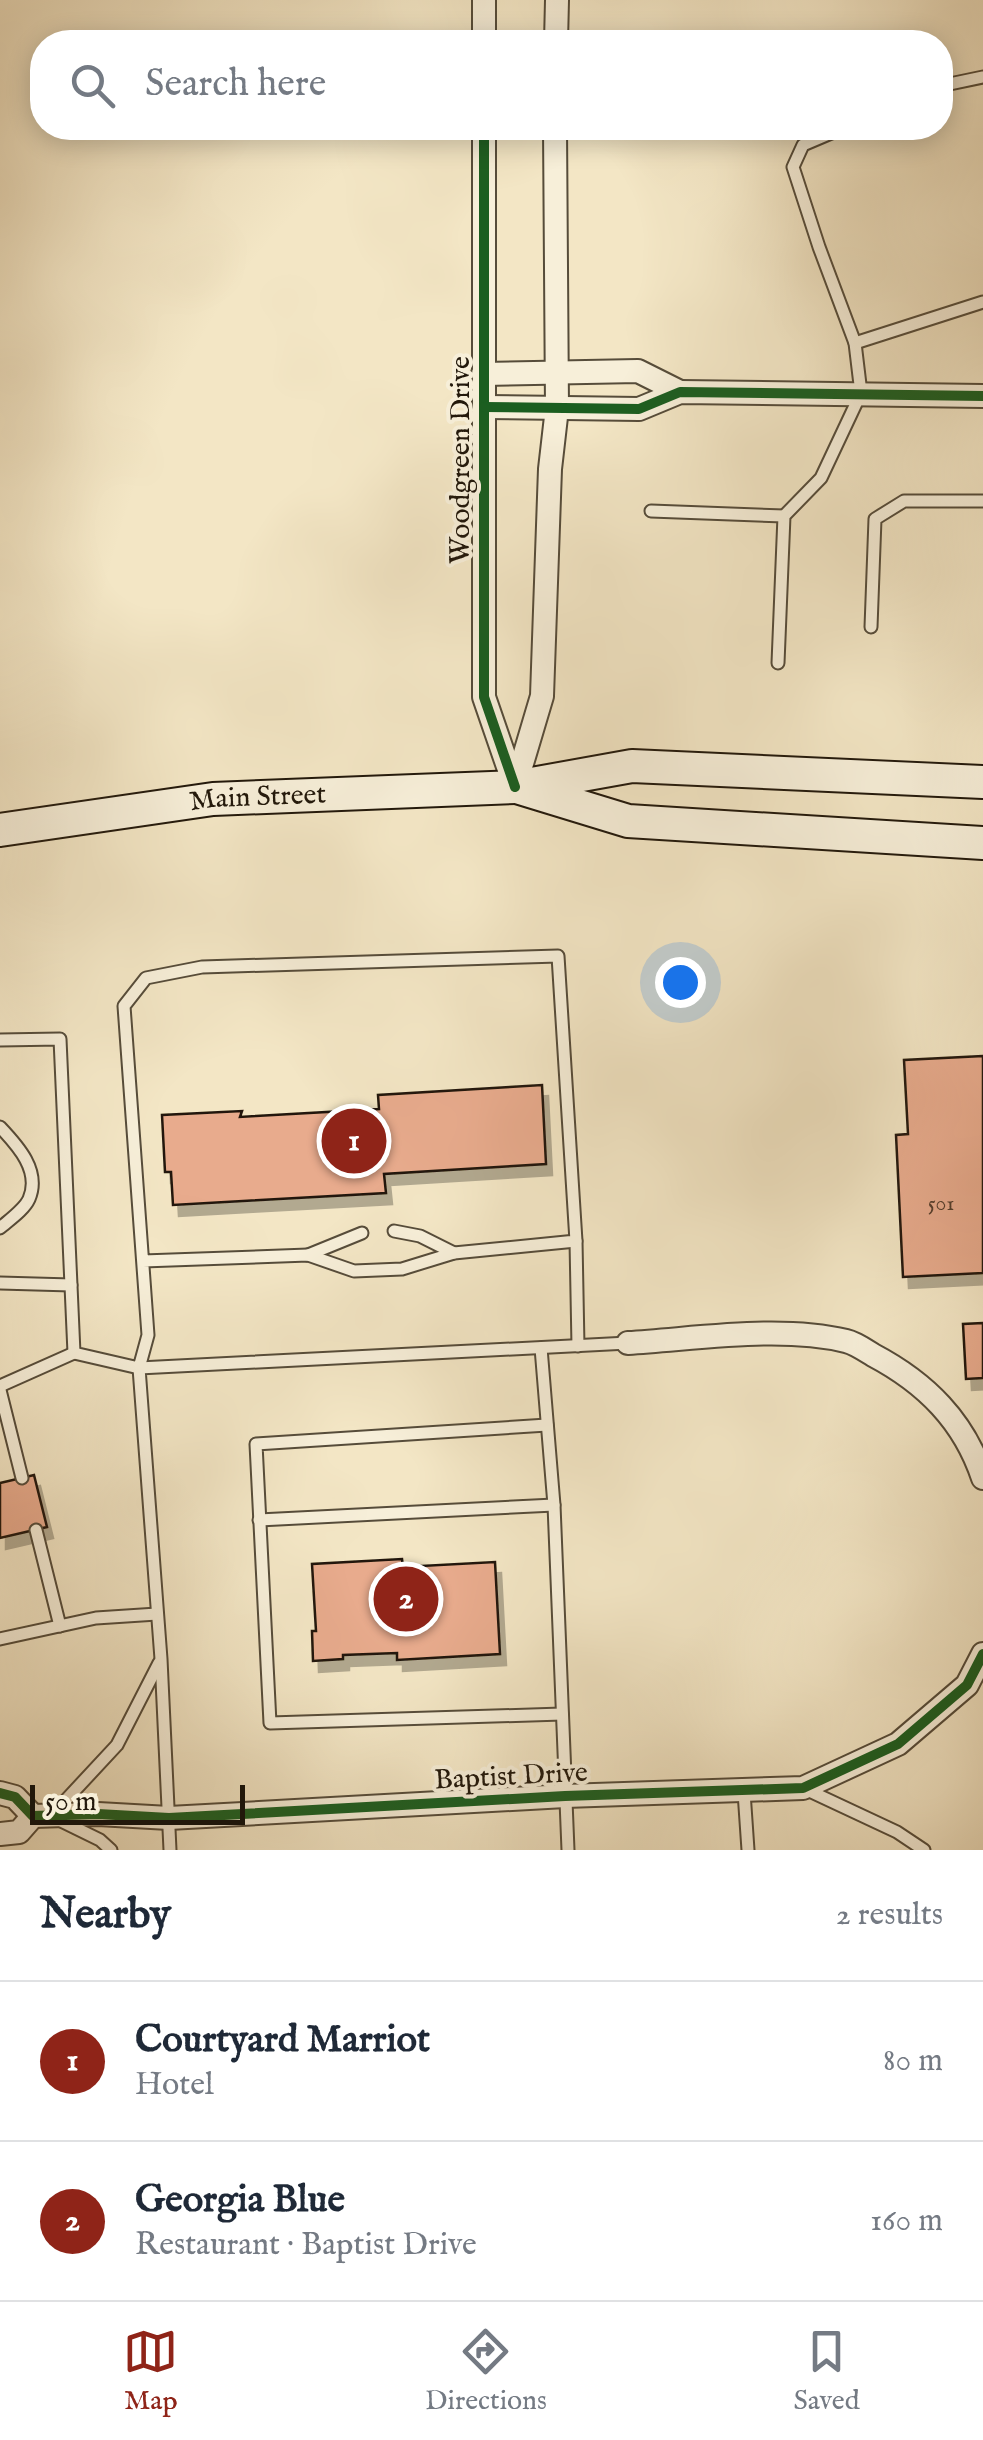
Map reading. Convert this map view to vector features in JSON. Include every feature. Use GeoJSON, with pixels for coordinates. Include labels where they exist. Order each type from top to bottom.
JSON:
{"type":"FeatureCollection","features":[{"type":"Feature","properties":{"kind":"main road","name":"Main Street"},"geometry":{"type":"LineString","coordinates":[[0,830],[213,799],[515,787],[632,766],[983,782]]}},
{"type":"Feature","properties":{"kind":"main road","name":"Main Street"},"geometry":{"type":"LineString","coordinates":[[515,787],[628,822],[983,843]]}},
{"type":"Feature","properties":{"kind":"street"},"geometry":{"type":"LineString","coordinates":[[484,0],[484,30]]}},
{"type":"Feature","properties":{"kind":"street"},"geometry":{"type":"LineString","coordinates":[[556,30],[557,0]]}},
{"type":"Feature","properties":{"kind":"street","name":"Woodgreen Drive"},"geometry":{"type":"LineString","coordinates":[[484,140],[484,697],[515,787]]}},
{"type":"Feature","properties":{"kind":"street"},"geometry":{"type":"LineString","coordinates":[[515,787],[542,696],[550,469],[557,408],[555,140]]}},
{"type":"Feature","properties":{"kind":"street"},"geometry":{"type":"LineString","coordinates":[[484,374],[638,370],[680,392]]}},
{"type":"Feature","properties":{"kind":"street"},"geometry":{"type":"LineString","coordinates":[[484,407],[639,409],[680,392],[983,396]]}},
{"type":"Feature","properties":{"kind":"street"},"geometry":{"type":"LineString","coordinates":[[628,1344],[777,1334],[848,1341],[892,1365],[940,1401],[972,1446],[983,1478]]}},
{"type":"Feature","properties":{"kind":"street","name":"Baptist Drive"},"geometry":{"type":"LineString","coordinates":[[0,1834],[19,1832],[42,1816],[169,1818],[565,1796],[803,1788],[898,1744],[967,1686],[983,1654]]}},
{"type":"Feature","properties":{"kind":"street"},"geometry":{"type":"LineString","coordinates":[[0,1794],[15,1798],[42,1816]]}},
{"type":"Feature","properties":{"kind":"lane"},"geometry":{"type":"LineString","coordinates":[[953,83],[983,77]]}},
{"type":"Feature","properties":{"kind":"lane"},"geometry":{"type":"LineString","coordinates":[[778,663],[784,516],[821,478],[861,393],[855,343],[793,167],[802,144],[812,140]]}},
{"type":"Feature","properties":{"kind":"lane"},"geometry":{"type":"LineString","coordinates":[[855,343],[983,302]]}},
{"type":"Feature","properties":{"kind":"lane"},"geometry":{"type":"LineString","coordinates":[[871,626],[875,519],[904,501],[983,501]]}},
{"type":"Feature","properties":{"kind":"lane"},"geometry":{"type":"LineString","coordinates":[[651,511],[784,516]]}},
{"type":"Feature","properties":{"kind":"lane"},"geometry":{"type":"LineString","coordinates":[[170,1850],[161,1659],[139,1368],[148,1335],[124,1006],[146,978],[202,967],[558,956],[576,1241],[578,1346]]}},
{"type":"Feature","properties":{"kind":"lane"},"geometry":{"type":"LineString","coordinates":[[0,1040],[60,1039],[74,1353]]}},
{"type":"Feature","properties":{"kind":"lane"},"geometry":{"type":"LineString","coordinates":[[0,1127],[21,1149],[33,1178],[28,1202],[0,1228]]}},
{"type":"Feature","properties":{"kind":"lane"},"geometry":{"type":"LineString","coordinates":[[394,1231],[420,1236],[454,1253]]}},
{"type":"Feature","properties":{"kind":"lane"},"geometry":{"type":"LineString","coordinates":[[308,1256],[362,1234]]}},
{"type":"Feature","properties":{"kind":"lane"},"geometry":{"type":"LineString","coordinates":[[142,1261],[308,1256],[354,1271],[402,1269],[454,1253],[576,1241]]}},
{"type":"Feature","properties":{"kind":"lane"},"geometry":{"type":"LineString","coordinates":[[0,1283],[71,1286]]}},
{"type":"Feature","properties":{"kind":"lane"},"geometry":{"type":"LineString","coordinates":[[22,1478],[0,1388],[74,1353],[139,1368],[628,1344]]}},
{"type":"Feature","properties":{"kind":"lane"},"geometry":{"type":"LineString","coordinates":[[541,1348],[554,1505],[568,1850]]}},
{"type":"Feature","properties":{"kind":"lane"},"geometry":{"type":"LineString","coordinates":[[547,1425],[256,1444],[259,1520],[270,1723],[562,1714]]}},
{"type":"Feature","properties":{"kind":"lane"},"geometry":{"type":"LineString","coordinates":[[259,1520],[554,1505]]}},
{"type":"Feature","properties":{"kind":"lane"},"geometry":{"type":"LineString","coordinates":[[36,1530],[60,1626]]}},
{"type":"Feature","properties":{"kind":"lane"},"geometry":{"type":"LineString","coordinates":[[0,1639],[96,1618],[157,1614]]}},
{"type":"Feature","properties":{"kind":"lane"},"geometry":{"type":"LineString","coordinates":[[110,1850],[100,1840],[42,1816],[117,1745],[161,1659]]}},
{"type":"Feature","properties":{"kind":"lane"},"geometry":{"type":"LineString","coordinates":[[803,1788],[897,1832],[924,1850]]}},
{"type":"Feature","properties":{"kind":"lane"},"geometry":{"type":"LineString","coordinates":[[744,1792],[748,1850]]}},
{"type":"Feature","properties":{"kind":"building"},"geometry":{"type":"Polygon","coordinates":[[[983,1056],[983,1273],[903,1277],[896,1135],[908,1134],[904,1060],[983,1056]]]}},
{"type":"Feature","properties":{"kind":"building"},"geometry":{"type":"Polygon","coordinates":[[[542,1085],[546,1164],[384,1174],[386,1193],[173,1205],[171,1172],[165,1172],[162,1115],[242,1111],[240,1117],[379,1109],[378,1095],[542,1085]]]}},
{"type":"Feature","properties":{"kind":"building"},"geometry":{"type":"Polygon","coordinates":[[[983,1323],[983,1378],[966,1379],[963,1324],[983,1323]]]}},
{"type":"Feature","properties":{"kind":"building"},"geometry":{"type":"Polygon","coordinates":[[[34,1475],[47,1527],[0,1538],[0,1483],[34,1475]]]}},
{"type":"Feature","properties":{"kind":"building"},"geometry":{"type":"Polygon","coordinates":[[[402,1559],[403,1567],[495,1562],[500,1654],[397,1660],[397,1653],[343,1655],[343,1659],[313,1661],[312,1631],[316,1631],[312,1564],[402,1559]]]}},
{"type":"Feature","properties":{"kind":"cycle path"},"geometry":{"type":"LineString","coordinates":[[484,140],[484,697],[515,787]]}},
{"type":"Feature","properties":{"kind":"cycle path"},"geometry":{"type":"LineString","coordinates":[[484,407],[639,409],[680,392],[983,396]]}},
{"type":"Feature","properties":{"kind":"cycle path"},"geometry":{"type":"LineString","coordinates":[[0,1793],[15,1797],[33,1816],[169,1818],[565,1796],[803,1788],[898,1744],[967,1685],[983,1654]]}},
{"type":"Feature","properties":{"kind":"place","name":"Courtyard Marriot"},"geometry":{"type":"Point","coordinates":[354,1141]}},
{"type":"Feature","properties":{"kind":"place","name":"Georgia Blue"},"geometry":{"type":"Point","coordinates":[406,1599]}}]}
